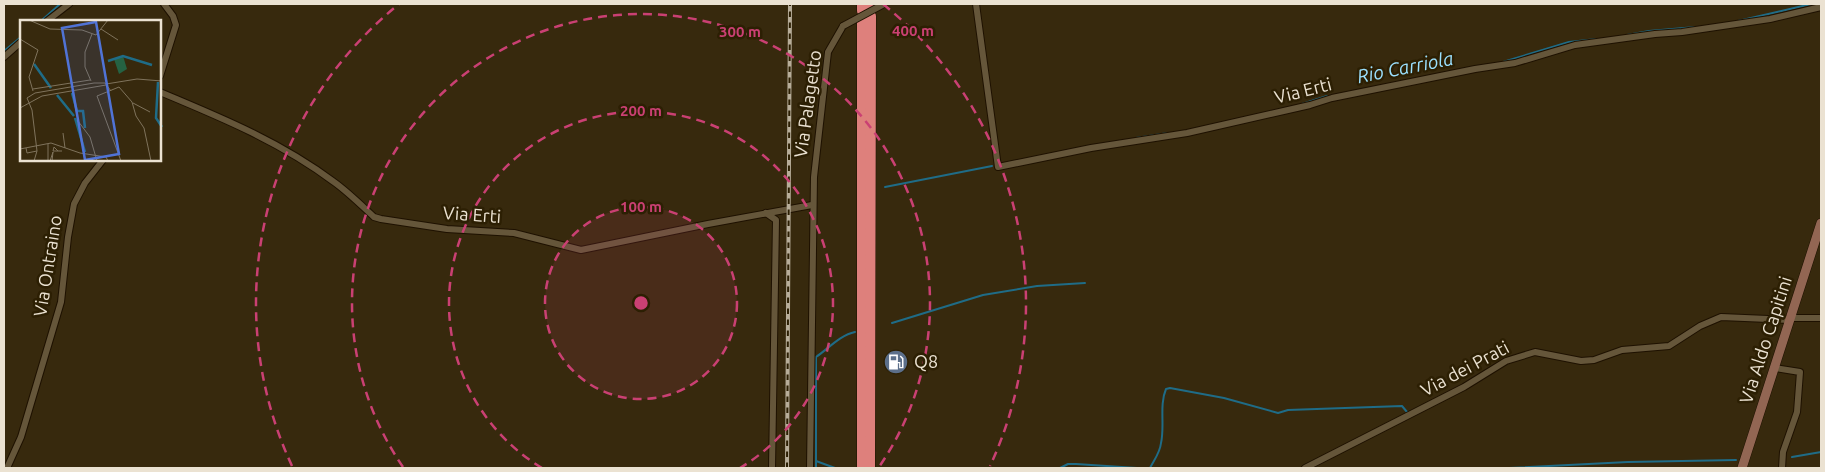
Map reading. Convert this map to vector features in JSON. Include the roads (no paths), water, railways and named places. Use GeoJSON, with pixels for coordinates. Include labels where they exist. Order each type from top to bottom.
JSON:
{"type":"FeatureCollection","features":[{"type":"Feature","properties":{"kind":"highway"},"geometry":{"type":"LineString","coordinates":[[862,468],[866,10]]}},
{"type":"Feature","properties":{"kind":"highway"},"geometry":{"type":"LineString","coordinates":[[866,10],[872,100],[870,468]]}},
{"type":"Feature","properties":{"kind":"main road","name":"Via Aldo Capitini"},"geometry":{"type":"LineString","coordinates":[[1742,468],[1821,222]]}},
{"type":"Feature","properties":{"kind":"street"},"geometry":{"type":"LineString","coordinates":[[48,20],[69,4]]}},
{"type":"Feature","properties":{"kind":"street"},"geometry":{"type":"LineString","coordinates":[[161,73],[176,25],[173,16],[164,4]]}},
{"type":"Feature","properties":{"kind":"street","name":"Via Palagetto"},"geometry":{"type":"LineString","coordinates":[[810,468],[812,205],[827,60],[832,44],[843,26],[884,4]]}},
{"type":"Feature","properties":{"kind":"street","name":"Via Erti"},"geometry":{"type":"LineString","coordinates":[[976,4],[998,167],[1091,148],[1187,133],[1310,105],[1332,98],[1514,63],[1575,45],[1770,19],[1821,7]]}},
{"type":"Feature","properties":{"kind":"street"},"geometry":{"type":"LineString","coordinates":[[4,56],[20,43]]}},
{"type":"Feature","properties":{"kind":"street","name":"Via Erti"},"geometry":{"type":"LineString","coordinates":[[161,92],[221,117],[268,141],[333,181],[374,216],[381,219],[447,230],[514,233],[581,250],[812,205]]}},
{"type":"Feature","properties":{"kind":"street","name":"Via Ontraino"},"geometry":{"type":"LineString","coordinates":[[7,468],[21,437],[61,302],[68,237],[74,204],[85,183],[102,161]]}},
{"type":"Feature","properties":{"kind":"street"},"geometry":{"type":"LineString","coordinates":[[766,213],[776,220],[772,468]]}},
{"type":"Feature","properties":{"kind":"street","name":"Via dei Prati"},"geometry":{"type":"LineString","coordinates":[[1305,468],[1464,387],[1506,361],[1535,352],[1587,361],[1622,350],[1670,346],[1700,326],[1721,317],[1789,320],[1793,318],[1821,318]]}},
{"type":"Feature","properties":{"kind":"street"},"geometry":{"type":"LineString","coordinates":[[1774,368],[1800,372],[1797,412],[1783,452],[1782,468]]}},
{"type":"Feature","properties":{"kind":"waterway"},"geometry":{"type":"LineString","coordinates":[[42,20],[60,4]]}},
{"type":"Feature","properties":{"kind":"waterway","name":"Rio Carriola"},"geometry":{"type":"LineString","coordinates":[[1738,21],[1811,4]]}},
{"type":"Feature","properties":{"kind":"waterway","name":"Rio Carriola"},"geometry":{"type":"LineString","coordinates":[[1627,35],[1696,27]]}},
{"type":"Feature","properties":{"kind":"waterway"},"geometry":{"type":"LineString","coordinates":[[4,51],[20,38]]}},
{"type":"Feature","properties":{"kind":"waterway","name":"Rio Carriola"},"geometry":{"type":"LineString","coordinates":[[1503,62],[1569,42],[1597,39]]}},
{"type":"Feature","properties":{"kind":"waterway","name":"Rio Carriola"},"geometry":{"type":"LineString","coordinates":[[1302,104],[1327,96]]}},
{"type":"Feature","properties":{"kind":"waterway","name":"Rio Carriola"},"geometry":{"type":"LineString","coordinates":[[1136,138],[1168,133]]}},
{"type":"Feature","properties":{"kind":"waterway","name":"Rio Carriola"},"geometry":{"type":"LineString","coordinates":[[885,187],[992,166]]}},
{"type":"Feature","properties":{"kind":"waterway"},"geometry":{"type":"LineString","coordinates":[[892,323],[983,295],[1037,286],[1085,283]]}},
{"type":"Feature","properties":{"kind":"waterway"},"geometry":{"type":"LineString","coordinates":[[816,468],[816,357],[839,339],[855,332]]}},
{"type":"Feature","properties":{"kind":"waterway"},"geometry":{"type":"LineString","coordinates":[[1150,468],[1160,447],[1164,395],[1166,389],[1170,388],[1224,398],[1278,413],[1288,410],[1402,406],[1407,412]]}},
{"type":"Feature","properties":{"kind":"waterway"},"geometry":{"type":"LineString","coordinates":[[1792,457],[1821,452]]}},
{"type":"Feature","properties":{"kind":"waterway"},"geometry":{"type":"LineString","coordinates":[[1509,468],[1628,462],[1736,460]]}},
{"type":"Feature","properties":{"kind":"waterway"},"geometry":{"type":"LineString","coordinates":[[816,461],[835,468]]}},
{"type":"Feature","properties":{"kind":"waterway"},"geometry":{"type":"LineString","coordinates":[[1060,468],[1068,464],[1137,468]]}},
{"type":"Feature","properties":{"kind":"railway"},"geometry":{"type":"LineString","coordinates":[[787,468],[790,4]]}},
{"type":"Feature","properties":{"kind":"place","name":"Q8"},"geometry":{"type":"Point","coordinates":[896,362]}}]}
